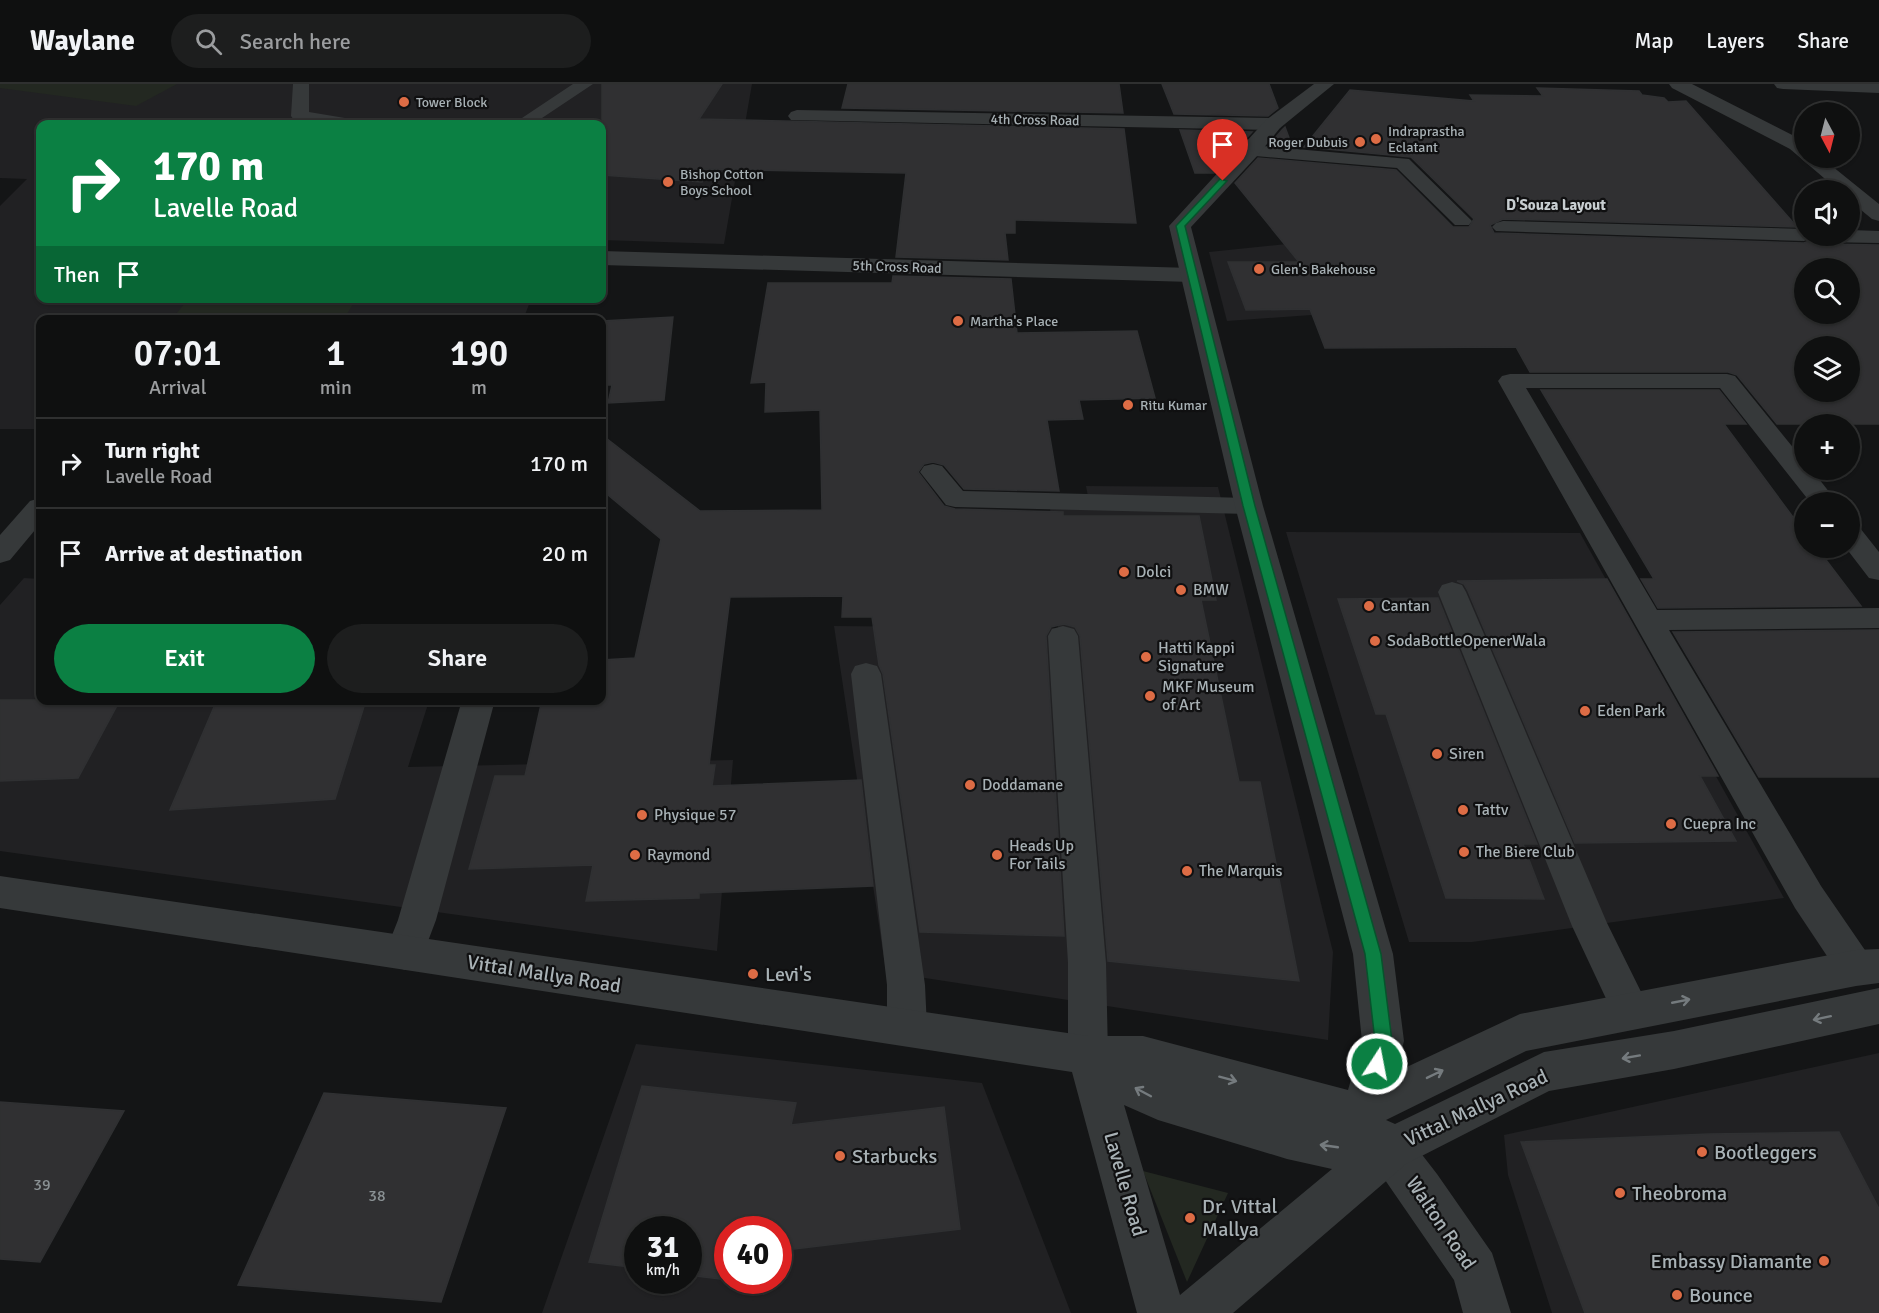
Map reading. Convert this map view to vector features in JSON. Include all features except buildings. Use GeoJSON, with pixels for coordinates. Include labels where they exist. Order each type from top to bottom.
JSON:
{"type":"FeatureCollection","features":[{"type":"Feature","properties":{"kind":"street"},"geometry":{"type":"LineString","coordinates":[[1325,84],[1273,124],[1251,151],[1180,226],[1249,506],[1373,954],[1383,1041],[1364,1109]]}},
{"type":"Feature","properties":{"kind":"street"},"geometry":{"type":"LineString","coordinates":[[1678,84],[1794,143]]}},
{"type":"Feature","properties":{"kind":"street"},"geometry":{"type":"LineString","coordinates":[[1783,84],[1879,88]]}},
{"type":"Feature","properties":{"kind":"street","name":"4th Cross Road"},"geometry":{"type":"LineString","coordinates":[[797,116],[1273,124]]}},
{"type":"Feature","properties":{"kind":"street"},"geometry":{"type":"LineString","coordinates":[[1823,168],[1879,215]]}},
{"type":"Feature","properties":{"kind":"street"},"geometry":{"type":"LineString","coordinates":[[1503,227],[1794,235]]}},
{"type":"Feature","properties":{"kind":"street"},"geometry":{"type":"LineString","coordinates":[[1860,237],[1879,237]]}},
{"type":"Feature","properties":{"kind":"street","name":"5th Cross Road"},"geometry":{"type":"LineString","coordinates":[[606,258],[1192,275]]}},
{"type":"Feature","properties":{"kind":"street"},"geometry":{"type":"LineString","coordinates":[[0,553],[36,512]]}},
{"type":"Feature","properties":{"kind":"street"},"geometry":{"type":"LineString","coordinates":[[405,953],[417,920],[478,705]]}},
{"type":"Feature","properties":{"kind":"street","name":"Vittal Mallya Road"},"geometry":{"type":"LineString","coordinates":[[0,892],[1088,1055],[1143,1056],[1345,1112],[1364,1109],[1520,1033],[1631,1010],[1868,968]]}},
{"type":"Feature","properties":{"kind":"street","name":"Vittal Mallya Road"},"geometry":{"type":"LineString","coordinates":[[1088,1055],[1142,1093],[1158,1099],[1287,1138],[1331,1147],[1390,1149],[1544,1072],[1674,1050],[1879,1006]]}},
{"type":"Feature","properties":{"kind":"street","name":"Lavelle Road"},"geometry":{"type":"LineString","coordinates":[[1088,1055],[1161,1313]]}},
{"type":"Feature","properties":{"kind":"street","name":"Walton Road"},"geometry":{"type":"LineString","coordinates":[[1364,1109],[1475,1270],[1487,1313]]}},
{"type":"Feature","properties":{"kind":"street"},"geometry":{"type":"LineString","coordinates":[[1196,1313],[1390,1149]]}},
{"type":"Feature","properties":{"kind":"lane"},"geometry":{"type":"LineString","coordinates":[[302,84],[300,116],[326,120]]}},
{"type":"Feature","properties":{"kind":"lane"},"geometry":{"type":"LineString","coordinates":[[528,120],[585,84]]}},
{"type":"Feature","properties":{"kind":"lane"},"geometry":{"type":"LineString","coordinates":[[1251,151],[1402,163],[1462,221]]}},
{"type":"Feature","properties":{"kind":"lane"},"geometry":{"type":"LineString","coordinates":[[1816,492],[1727,381],[1510,381],[1808,897],[1868,968]]}},
{"type":"Feature","properties":{"kind":"lane"},"geometry":{"type":"LineString","coordinates":[[933,472],[955,499],[1249,506]]}},
{"type":"Feature","properties":{"kind":"lane"},"geometry":{"type":"LineString","coordinates":[[1860,547],[1879,571]]}},
{"type":"Feature","properties":{"kind":"lane"},"geometry":{"type":"LineString","coordinates":[[1452,592],[1586,916],[1631,1010]]}},
{"type":"Feature","properties":{"kind":"lane"},"geometry":{"type":"LineString","coordinates":[[1648,620],[1879,618]]}},
{"type":"Feature","properties":{"kind":"lane"},"geometry":{"type":"LineString","coordinates":[[1063,636],[1087,963],[1088,1055]]}},
{"type":"Feature","properties":{"kind":"lane"},"geometry":{"type":"LineString","coordinates":[[866,674],[906,985],[907,1028]]}},
{"type":"Feature","properties":{"kind":"shaded area","name":"Bishop Cotton Boys School"},"geometry":{"type":"Polygon","coordinates":[[[0,84],[752,84],[724,244],[606,240],[606,120],[36,120],[36,303],[529,303],[525,315],[36,315],[36,429],[0,429],[0,206],[27,179],[0,178],[0,84]]]}},
{"type":"Feature","properties":{"kind":"shaded area"},"geometry":{"type":"Polygon","coordinates":[[[0,84],[177,84],[136,106],[0,88],[0,84]]]}},
{"type":"Feature","properties":{"kind":"shaded area"},"geometry":{"type":"Polygon","coordinates":[[[1287,244],[1339,313],[1227,321],[1209,252],[1287,244]]]}},
{"type":"Feature","properties":{"kind":"shaded area"},"geometry":{"type":"Polygon","coordinates":[[[185,303],[354,303],[346,315],[175,315],[185,303]]]}},
{"type":"Feature","properties":{"kind":"shaded area"},"geometry":{"type":"Polygon","coordinates":[[[1086,486],[1218,487],[1333,952],[1328,1040],[886,972],[834,626],[1058,628],[1050,507],[1090,507],[1086,486]]]}},
{"type":"Feature","properties":{"kind":"shaded area"},"geometry":{"type":"Polygon","coordinates":[[[1286,532],[1580,533],[1784,898],[1472,942],[1409,942],[1286,532]]]}},
{"type":"Feature","properties":{"kind":"shaded area"},"geometry":{"type":"Polygon","coordinates":[[[24,578],[36,579],[36,705],[428,705],[408,767],[733,760],[717,951],[0,851],[0,605],[24,578]]]}},
{"type":"Feature","properties":{"kind":"shaded area"},"geometry":{"type":"Polygon","coordinates":[[[636,1044],[982,1083],[1071,1313],[542,1313],[636,1044]]]}},
{"type":"Feature","properties":{"kind":"shaded area"},"geometry":{"type":"Polygon","coordinates":[[[1879,1053],[1879,1313],[1552,1313],[1508,1175],[1504,1135],[1879,1053]]]}},
{"type":"Feature","properties":{"kind":"shaded area"},"geometry":{"type":"Polygon","coordinates":[[[1143,1171],[1228,1193],[1187,1282],[1143,1171]]]}},
{"type":"Feature","properties":{"kind":"place","name":"Tower Block"},"geometry":{"type":"Point","coordinates":[404,102]}},
{"type":"Feature","properties":{"kind":"place","name":"Indraprastha Eclatant"},"geometry":{"type":"Point","coordinates":[1376,139]}},
{"type":"Feature","properties":{"kind":"place","name":"Roger Dubuis"},"geometry":{"type":"Point","coordinates":[1360,142]}},
{"type":"Feature","properties":{"kind":"place","name":"Bishop Cotton Boys School"},"geometry":{"type":"Point","coordinates":[668,182]}},
{"type":"Feature","properties":{"kind":"place","name":"Glen's Bakehouse"},"geometry":{"type":"Point","coordinates":[1259,269]}},
{"type":"Feature","properties":{"kind":"place","name":"Martha's Place"},"geometry":{"type":"Point","coordinates":[958,321]}},
{"type":"Feature","properties":{"kind":"place","name":"Ritu Kumar"},"geometry":{"type":"Point","coordinates":[1128,405]}},
{"type":"Feature","properties":{"kind":"place","name":"Dolci"},"geometry":{"type":"Point","coordinates":[1124,572]}},
{"type":"Feature","properties":{"kind":"place","name":"BMW"},"geometry":{"type":"Point","coordinates":[1181,590]}},
{"type":"Feature","properties":{"kind":"place","name":"Cantan"},"geometry":{"type":"Point","coordinates":[1369,606]}},
{"type":"Feature","properties":{"kind":"place","name":"SodaBottleOpenerWala"},"geometry":{"type":"Point","coordinates":[1375,641]}},
{"type":"Feature","properties":{"kind":"place","name":"Hatti Kappi Signature"},"geometry":{"type":"Point","coordinates":[1146,657]}},
{"type":"Feature","properties":{"kind":"place","name":"MKF Museum of Art"},"geometry":{"type":"Point","coordinates":[1150,696]}},
{"type":"Feature","properties":{"kind":"place","name":"Eden Park"},"geometry":{"type":"Point","coordinates":[1585,711]}},
{"type":"Feature","properties":{"kind":"place","name":"Siren"},"geometry":{"type":"Point","coordinates":[1437,754]}},
{"type":"Feature","properties":{"kind":"place","name":"Doddamane"},"geometry":{"type":"Point","coordinates":[970,785]}},
{"type":"Feature","properties":{"kind":"place","name":"Tattv"},"geometry":{"type":"Point","coordinates":[1463,810]}},
{"type":"Feature","properties":{"kind":"place","name":"Physique 57"},"geometry":{"type":"Point","coordinates":[642,815]}},
{"type":"Feature","properties":{"kind":"place","name":"Cuepra Inc"},"geometry":{"type":"Point","coordinates":[1671,824]}},
{"type":"Feature","properties":{"kind":"place","name":"The Biere Club"},"geometry":{"type":"Point","coordinates":[1464,852]}},
{"type":"Feature","properties":{"kind":"place","name":"Raymond"},"geometry":{"type":"Point","coordinates":[635,855]}},
{"type":"Feature","properties":{"kind":"place","name":"Heads Up For Tails"},"geometry":{"type":"Point","coordinates":[997,855]}},
{"type":"Feature","properties":{"kind":"place","name":"The Marquis"},"geometry":{"type":"Point","coordinates":[1187,871]}},
{"type":"Feature","properties":{"kind":"place","name":"Levi's"},"geometry":{"type":"Point","coordinates":[753,974]}},
{"type":"Feature","properties":{"kind":"place","name":"Bootleggers"},"geometry":{"type":"Point","coordinates":[1702,1152]}},
{"type":"Feature","properties":{"kind":"place","name":"Starbucks"},"geometry":{"type":"Point","coordinates":[840,1156]}},
{"type":"Feature","properties":{"kind":"place","name":"Theobroma"},"geometry":{"type":"Point","coordinates":[1620,1193]}},
{"type":"Feature","properties":{"kind":"place","name":"Dr. Vittal Mallya"},"geometry":{"type":"Point","coordinates":[1190,1218]}},
{"type":"Feature","properties":{"kind":"place","name":"Embassy Diamante"},"geometry":{"type":"Point","coordinates":[1824,1261]}},
{"type":"Feature","properties":{"kind":"place","name":"Bounce"},"geometry":{"type":"Point","coordinates":[1677,1295]}},
{"type":"Feature","properties":{"kind":"district","name":"D'Souza Layout"},"geometry":{"type":"Point","coordinates":[1556,205]}},
{"type":"Feature","properties":{"kind":"route"},"geometry":{"type":"LineString","coordinates":[[1223,181],[1180,226],[1249,506],[1373,954],[1383,1041],[1377,1064]]}}]}
